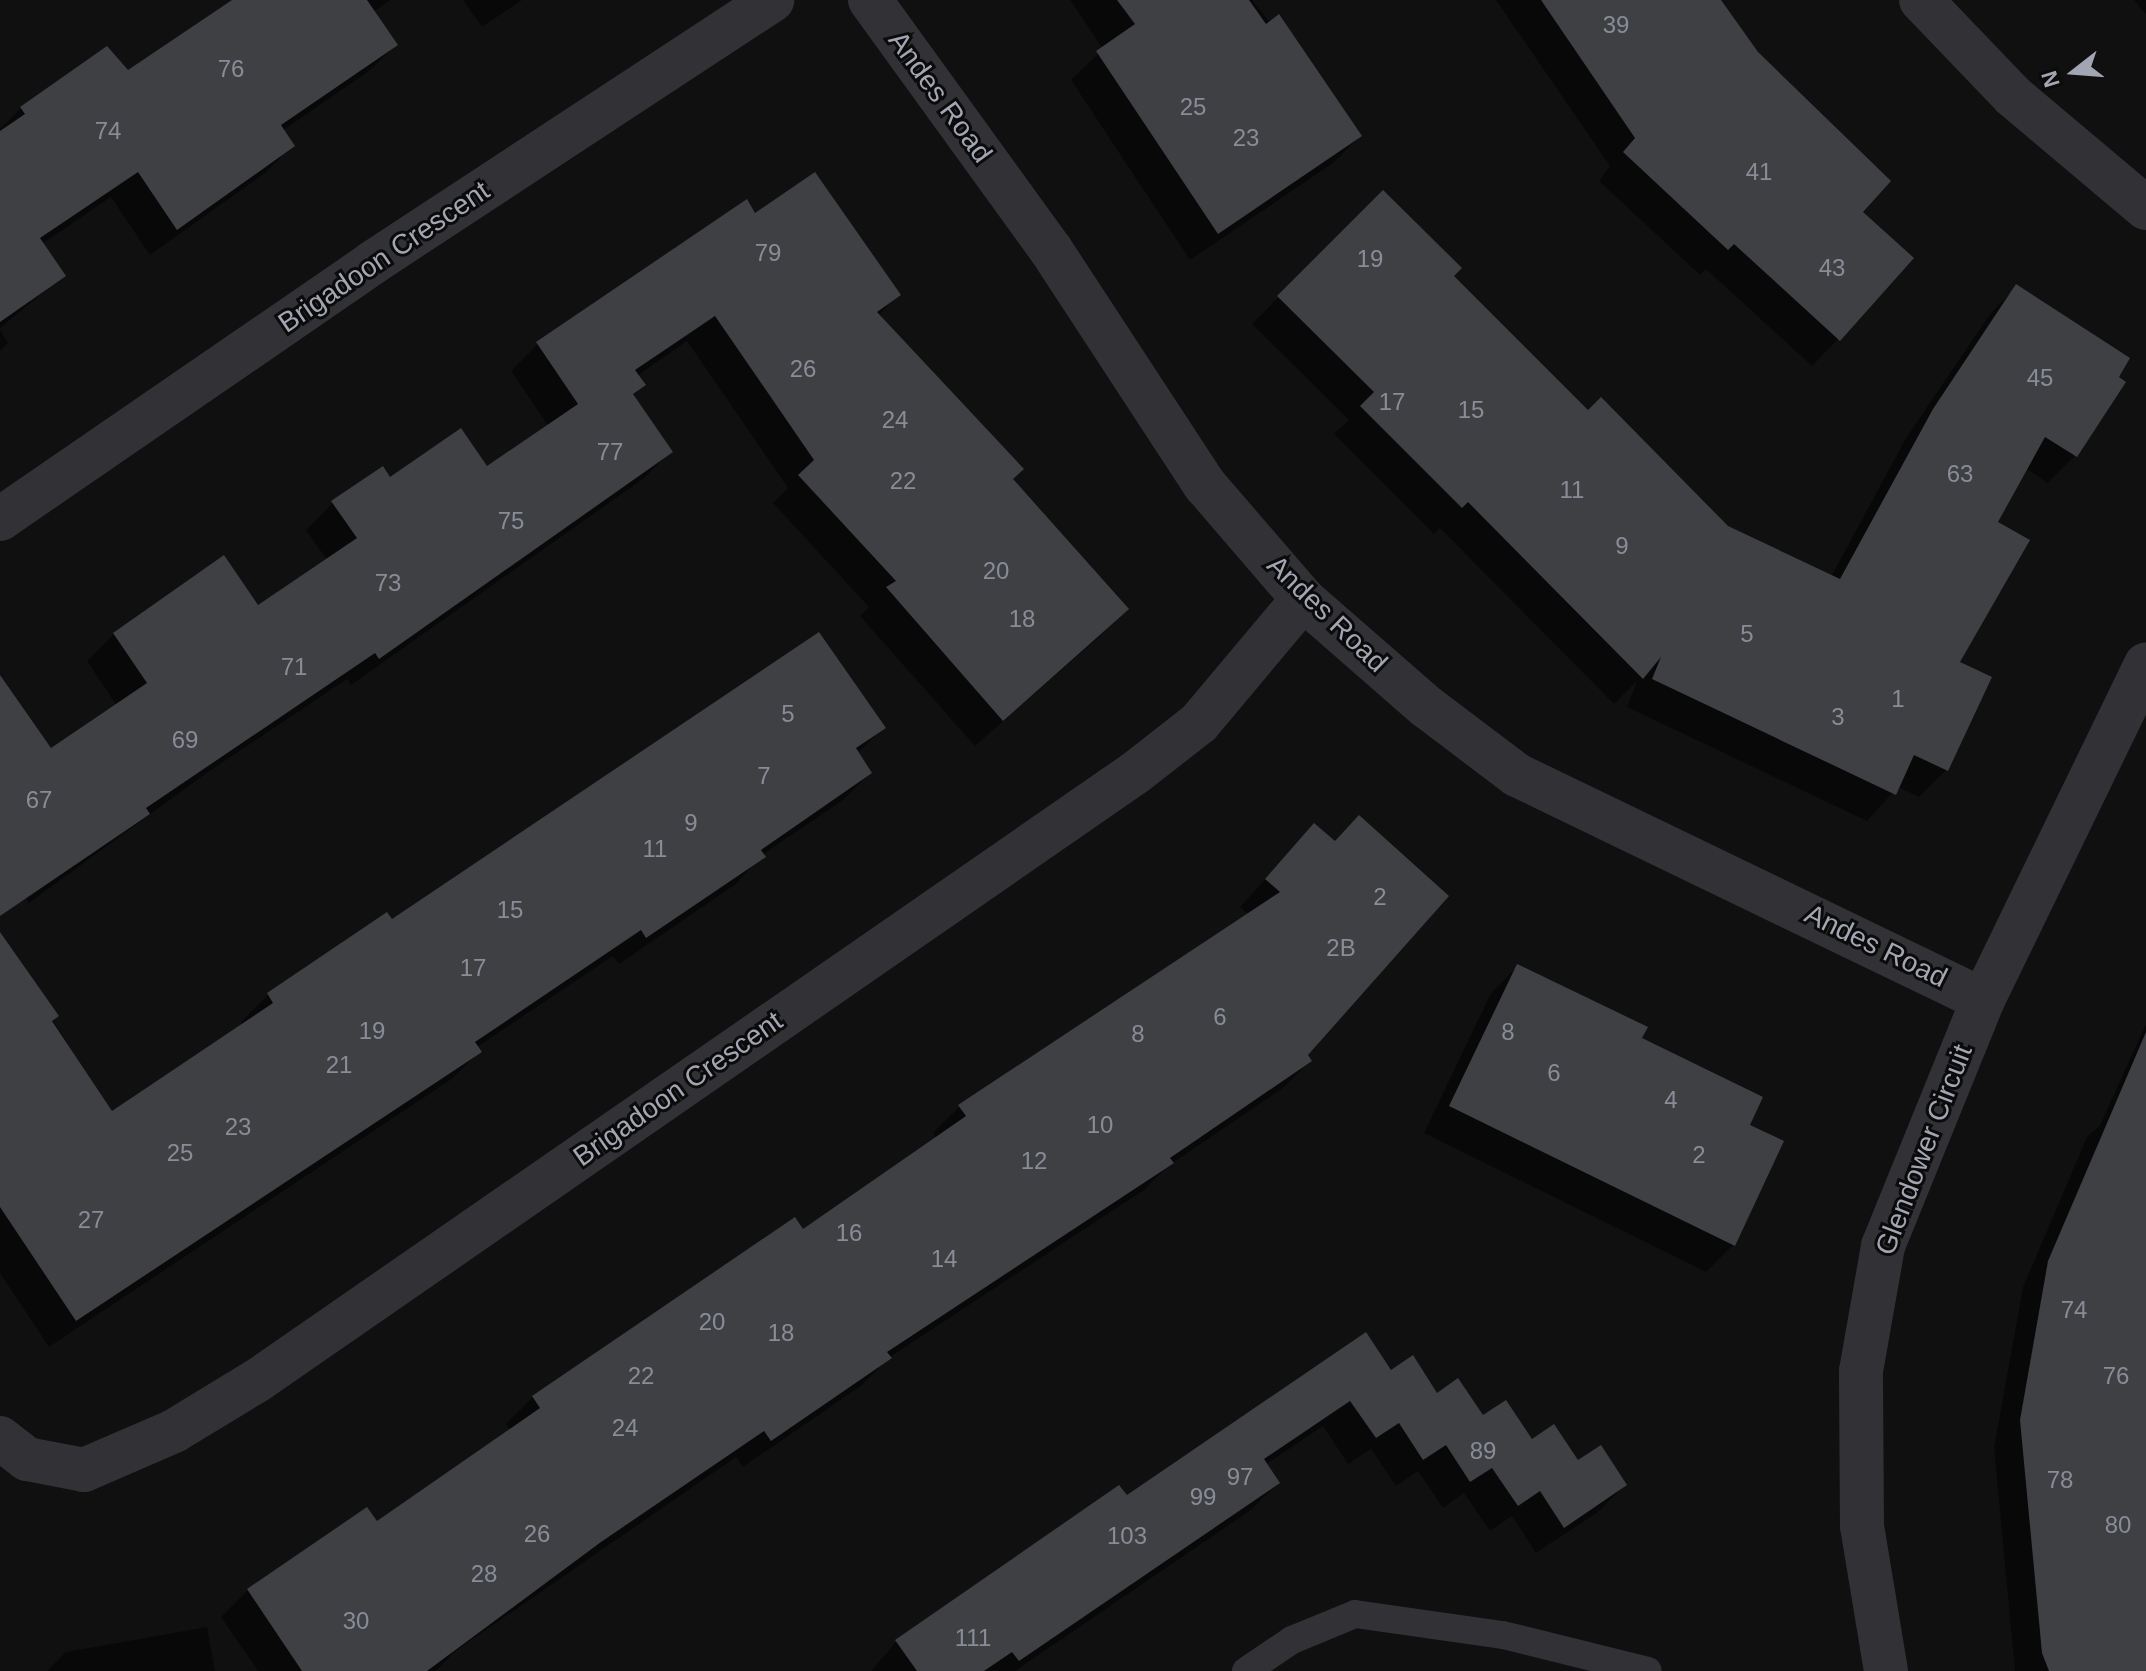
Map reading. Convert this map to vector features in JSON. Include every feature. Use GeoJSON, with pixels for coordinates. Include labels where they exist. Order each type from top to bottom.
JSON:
{"type":"FeatureCollection","features":[{"type":"Feature","properties":{"kind":"street","name":"Brigadoon Crescent"},"geometry":{"type":"LineString","coordinates":[[0,519],[372,263],[772,0]]}},
{"type":"Feature","properties":{"kind":"street","name":"Andes Road"},"geometry":{"type":"LineString","coordinates":[[870,0],[1051,250],[1205,485],[1303,599],[1427,707],[1517,775],[1983,1000]]}},
{"type":"Feature","properties":{"kind":"street"},"geometry":{"type":"LineString","coordinates":[[1921,0],[2013,96],[2146,208]]}},
{"type":"Feature","properties":{"kind":"street","name":"Brigadoon Crescent"},"geometry":{"type":"LineString","coordinates":[[0,1438],[27,1459],[84,1470],[174,1431],[258,1380],[1135,773],[1199,723],[1303,599]]}},
{"type":"Feature","properties":{"kind":"street","name":"Glendower Circuit"},"geometry":{"type":"LineString","coordinates":[[1886,1671],[1862,1526],[1861,1371],[1883,1246],[1983,1000],[2146,665]]}},
{"type":"Feature","properties":{"kind":"lane"},"geometry":{"type":"LineString","coordinates":[[1246,1671],[1292,1640],[1355,1614],[1503,1635],[1648,1671]]}},
{"type":"Feature","properties":{"kind":"building"},"geometry":{"type":"Polygon","coordinates":[[[232,0],[367,0],[398,45],[281,125],[295,146],[177,230],[138,172],[40,238],[66,276],[0,322],[0,131],[25,114],[20,107],[107,46],[128,70],[232,0]]]}},
{"type":"Feature","properties":{"kind":"building"},"geometry":{"type":"Polygon","coordinates":[[[1117,0],[1249,0],[1266,24],[1279,14],[1362,136],[1218,234],[1096,51],[1135,24],[1117,0]]]}},
{"type":"Feature","properties":{"kind":"building"},"geometry":{"type":"Polygon","coordinates":[[[1541,0],[1721,0],[1758,52],[1891,181],[1863,212],[1914,258],[1840,341],[1734,244],[1728,250],[1623,152],[1635,138],[1541,0]]]}},
{"type":"Feature","properties":{"kind":"building"},"geometry":{"type":"Polygon","coordinates":[[[815,172],[901,295],[877,312],[1024,469],[1013,479],[1129,609],[1003,721],[886,587],[896,581],[798,475],[814,460],[715,316],[635,370],[646,385],[633,394],[673,452],[379,659],[375,653],[146,808],[150,814],[0,916],[0,675],[51,748],[147,683],[113,633],[224,555],[258,605],[357,538],[331,501],[383,466],[390,477],[461,428],[487,466],[578,404],[536,342],[747,199],[755,213],[815,172]]]}},
{"type":"Feature","properties":{"kind":"building"},"geometry":{"type":"Polygon","coordinates":[[[1383,190],[1462,268],[1454,276],[1588,410],[1601,397],[1728,526],[1840,579],[1933,409],[2016,284],[2130,358],[2119,377],[2126,382],[2077,457],[2045,437],[1998,522],[2030,540],[1960,662],[1992,677],[1948,771],[1914,755],[1896,795],[1652,679],[1661,657],[1643,679],[1468,502],[1462,508],[1360,406],[1374,392],[1277,296],[1383,190]]]}},
{"type":"Feature","properties":{"kind":"building"},"geometry":{"type":"Polygon","coordinates":[[[819,632],[886,728],[856,748],[872,773],[761,850],[766,857],[646,938],[641,930],[475,1042],[482,1052],[76,1321],[0,1207],[0,932],[59,1016],[52,1021],[112,1111],[273,1003],[267,993],[387,912],[392,919],[819,632]]]}},
{"type":"Feature","properties":{"kind":"building"},"geometry":{"type":"Polygon","coordinates":[[[1359,815],[1449,896],[1308,1055],[1312,1061],[1170,1158],[1174,1163],[887,1352],[892,1358],[771,1441],[764,1431],[601,1542],[427,1671],[302,1671],[247,1589],[367,1507],[377,1521],[540,1408],[532,1396],[795,1217],[803,1229],[966,1116],[958,1105],[1280,892],[1265,879],[1314,823],[1335,841],[1359,815]]]}},
{"type":"Feature","properties":{"kind":"building"},"geometry":{"type":"Polygon","coordinates":[[[1517,964],[1648,1027],[1642,1038],[1763,1097],[1750,1125],[1784,1141],[1735,1246],[1449,1106],[1517,964]]]}},
{"type":"Feature","properties":{"kind":"building"},"geometry":{"type":"Polygon","coordinates":[[[2146,1032],[2146,1671],[2049,1671],[2042,1653],[2020,1420],[2048,1261],[2146,1032]]]}},
{"type":"Feature","properties":{"kind":"building"},"geometry":{"type":"Polygon","coordinates":[[[1366,1332],[1391,1370],[1413,1355],[1437,1393],[1458,1378],[1483,1415],[1506,1400],[1532,1439],[1554,1424],[1578,1460],[1601,1445],[1627,1485],[1564,1528],[1540,1491],[1518,1506],[1492,1468],[1470,1482],[1446,1445],[1423,1460],[1399,1423],[1376,1438],[1350,1401],[1264,1459],[1280,1483],[1019,1661],[1012,1652],[984,1671],[917,1671],[895,1640],[1119,1485],[1127,1495],[1366,1332]]]}}]}
